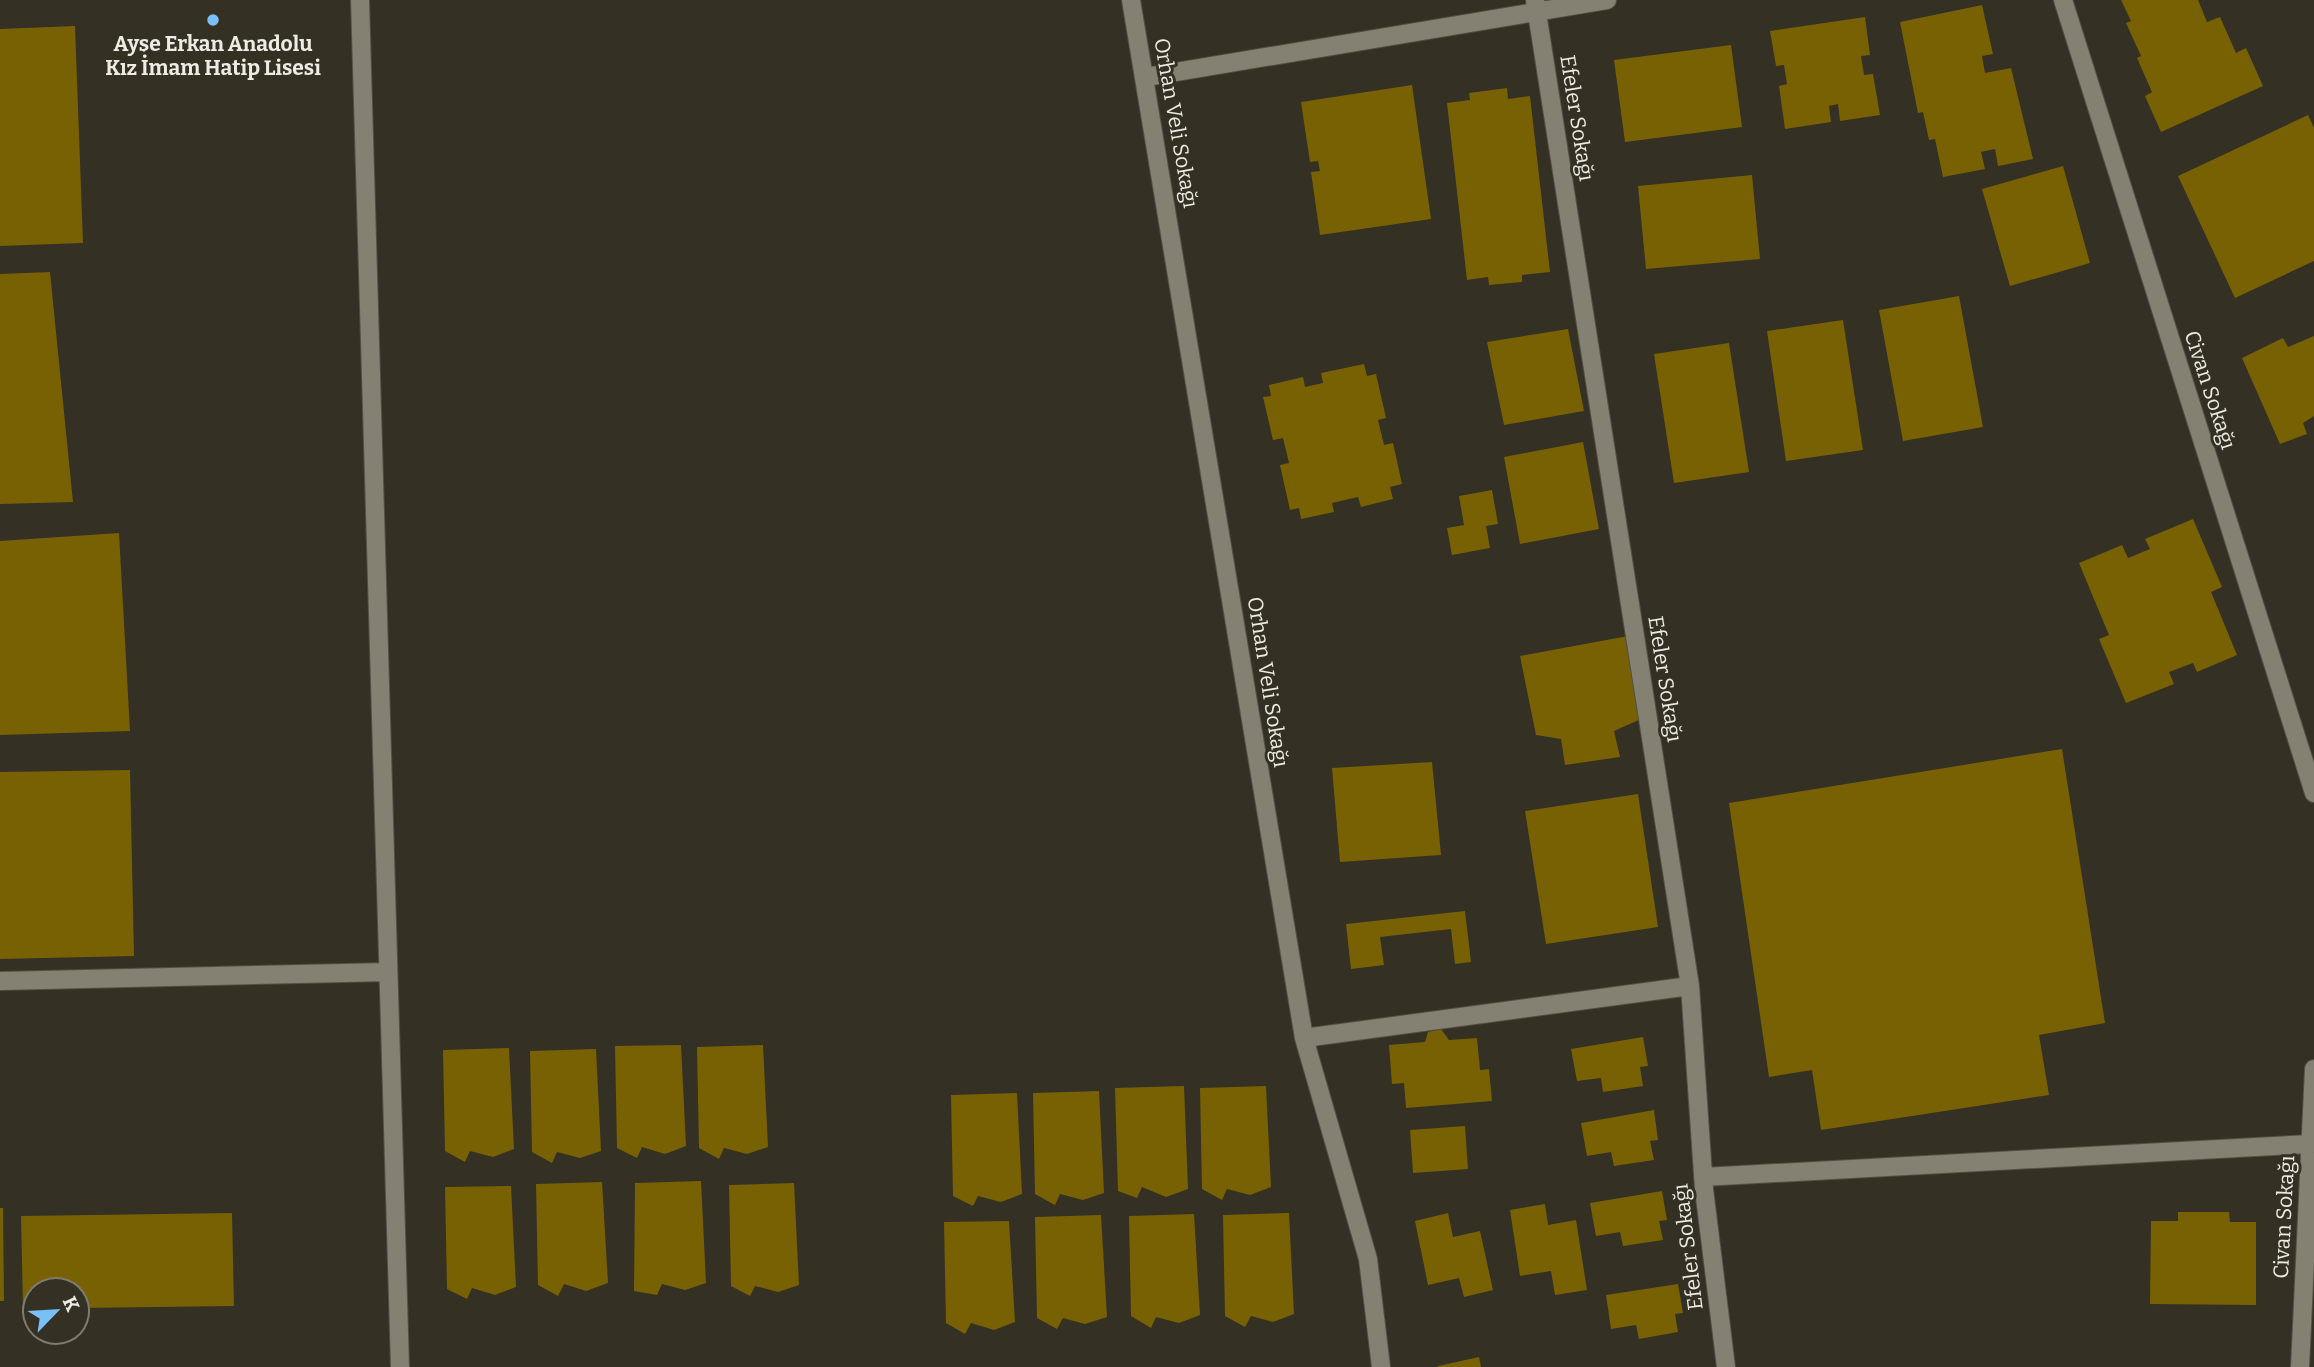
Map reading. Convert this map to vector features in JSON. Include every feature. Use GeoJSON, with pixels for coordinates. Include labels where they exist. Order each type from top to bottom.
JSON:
{"type":"FeatureCollection","features":[{"type":"Feature","properties":{"kind":"street"},"geometry":{"type":"LineString","coordinates":[[360,0],[400,1367]]}},
{"type":"Feature","properties":{"kind":"street","name":"Orhan Veli Sokağı"},"geometry":{"type":"LineString","coordinates":[[1131,0],[1146,77],[1304,1038],[1368,1259],[1381,1367]]}},
{"type":"Feature","properties":{"kind":"street"},"geometry":{"type":"LineString","coordinates":[[1146,77],[1536,5],[1607,0]]}},
{"type":"Feature","properties":{"kind":"street","name":"Civan Sokağı"},"geometry":{"type":"LineString","coordinates":[[2063,0],[2314,793]]}},
{"type":"Feature","properties":{"kind":"street","name":"Efeler Sokağı"},"geometry":{"type":"LineString","coordinates":[[1536,5],[1690,986],[1703,1177],[1726,1367]]}},
{"type":"Feature","properties":{"kind":"street"},"geometry":{"type":"LineString","coordinates":[[0,981],[388,972]]}},
{"type":"Feature","properties":{"kind":"street"},"geometry":{"type":"LineString","coordinates":[[1304,1038],[1690,986]]}},
{"type":"Feature","properties":{"kind":"street","name":"Civan Sokağı"},"geometry":{"type":"LineString","coordinates":[[2300,1367],[2314,1069]]}},
{"type":"Feature","properties":{"kind":"street"},"geometry":{"type":"LineString","coordinates":[[1703,1177],[2311,1144]]}},
{"type":"Feature","properties":{"kind":"building"},"geometry":{"type":"Polygon","coordinates":[[[2121,0],[2198,0],[2207,22],[2220,17],[2236,53],[2246,48],[2263,86],[2161,132],[2145,96],[2152,92],[2137,58],[2141,56],[2126,23],[2131,21],[2121,0]]]}},
{"type":"Feature","properties":{"kind":"building"},"geometry":{"type":"Polygon","coordinates":[[[1982,5],[1993,54],[1982,56],[1985,73],[2011,68],[2033,159],[1998,166],[1995,149],[1981,152],[1985,169],[1943,177],[1935,139],[1929,140],[1923,112],[1918,113],[1900,22],[1982,5]]]}},
{"type":"Feature","properties":{"kind":"building"},"geometry":{"type":"Polygon","coordinates":[[[1865,17],[1870,55],[1861,56],[1864,75],[1873,74],[1880,115],[1840,121],[1838,104],[1829,106],[1831,122],[1785,129],[1779,86],[1787,84],[1784,65],[1776,66],[1770,31],[1865,17]]]}},
{"type":"Feature","properties":{"kind":"building"},"geometry":{"type":"Polygon","coordinates":[[[75,26],[83,243],[0,246],[0,29],[75,26]]]}},
{"type":"Feature","properties":{"kind":"building"},"geometry":{"type":"Polygon","coordinates":[[[1731,45],[1742,127],[1625,142],[1614,60],[1731,45]]]}},
{"type":"Feature","properties":{"kind":"building"},"geometry":{"type":"Polygon","coordinates":[[[1412,85],[1431,219],[1320,235],[1311,172],[1320,171],[1318,161],[1310,162],[1301,102],[1412,85]]]}},
{"type":"Feature","properties":{"kind":"building"},"geometry":{"type":"Polygon","coordinates":[[[1507,88],[1508,99],[1530,96],[1550,272],[1522,275],[1522,282],[1489,285],[1488,277],[1467,280],[1447,103],[1470,100],[1469,93],[1507,88]]]}},
{"type":"Feature","properties":{"kind":"building"},"geometry":{"type":"Polygon","coordinates":[[[2308,115],[2314,128],[2314,261],[2235,298],[2178,176],[2308,115]]]}},
{"type":"Feature","properties":{"kind":"building"},"geometry":{"type":"Polygon","coordinates":[[[2063,166],[2090,263],[2010,286],[1982,189],[2063,166]]]}},
{"type":"Feature","properties":{"kind":"building"},"geometry":{"type":"Polygon","coordinates":[[[1752,175],[1760,259],[1646,269],[1638,186],[1752,175]]]}},
{"type":"Feature","properties":{"kind":"building"},"geometry":{"type":"Polygon","coordinates":[[[50,272],[73,502],[0,504],[0,274],[50,272]]]}},
{"type":"Feature","properties":{"kind":"building"},"geometry":{"type":"Polygon","coordinates":[[[1959,296],[1983,427],[1903,441],[1879,310],[1959,296]]]}},
{"type":"Feature","properties":{"kind":"building"},"geometry":{"type":"Polygon","coordinates":[[[1843,320],[1863,450],[1786,461],[1767,331],[1843,320]]]}},
{"type":"Feature","properties":{"kind":"building"},"geometry":{"type":"Polygon","coordinates":[[[1568,329],[1584,411],[1504,425],[1487,342],[1568,329]]]}},
{"type":"Feature","properties":{"kind":"building"},"geometry":{"type":"Polygon","coordinates":[[[2314,336],[2314,416],[2303,423],[2307,434],[2280,444],[2242,358],[2283,338],[2288,347],[2314,336]]]}},
{"type":"Feature","properties":{"kind":"building"},"geometry":{"type":"Polygon","coordinates":[[[1729,343],[1749,472],[1674,483],[1654,354],[1729,343]]]}},
{"type":"Feature","properties":{"kind":"building"},"geometry":{"type":"Polygon","coordinates":[[[1364,364],[1367,376],[1376,374],[1386,418],[1378,420],[1384,445],[1393,443],[1402,484],[1390,487],[1393,499],[1361,507],[1358,497],[1332,503],[1334,512],[1301,519],[1299,508],[1290,510],[1280,465],[1289,463],[1283,438],[1273,440],[1263,397],[1271,396],[1269,385],[1303,377],[1305,387],[1323,383],[1321,373],[1364,364]]]}},
{"type":"Feature","properties":{"kind":"building"},"geometry":{"type":"Polygon","coordinates":[[[1583,442],[1599,529],[1520,544],[1504,457],[1583,442]]]}},
{"type":"Feature","properties":{"kind":"building"},"geometry":{"type":"Polygon","coordinates":[[[1492,490],[1498,524],[1486,526],[1490,548],[1452,555],[1447,528],[1464,525],[1459,496],[1492,490]]]}},
{"type":"Feature","properties":{"kind":"building"},"geometry":{"type":"Polygon","coordinates":[[[2193,519],[2222,587],[2211,592],[2237,655],[2197,672],[2193,663],[2169,672],[2174,684],[2126,703],[2099,639],[2109,635],[2079,563],[2122,545],[2128,558],[2150,549],[2145,539],[2193,519]]]}},
{"type":"Feature","properties":{"kind":"building"},"geometry":{"type":"Polygon","coordinates":[[[119,533],[130,731],[0,735],[0,541],[119,533]]]}},
{"type":"Feature","properties":{"kind":"building"},"geometry":{"type":"Polygon","coordinates":[[[1628,636],[1641,719],[1614,731],[1620,757],[1565,765],[1561,739],[1536,735],[1520,656],[1628,636]]]}},
{"type":"Feature","properties":{"kind":"building"},"geometry":{"type":"Polygon","coordinates":[[[2062,749],[2105,1023],[2039,1035],[2049,1095],[1821,1130],[1812,1070],[1769,1077],[1729,803],[2062,749]]]}},
{"type":"Feature","properties":{"kind":"building"},"geometry":{"type":"Polygon","coordinates":[[[1432,762],[1441,855],[1340,862],[1332,768],[1432,762]]]}},
{"type":"Feature","properties":{"kind":"building"},"geometry":{"type":"Polygon","coordinates":[[[130,770],[134,956],[0,959],[0,772],[130,770]]]}},
{"type":"Feature","properties":{"kind":"building"},"geometry":{"type":"Polygon","coordinates":[[[1638,794],[1658,927],[1546,944],[1525,811],[1638,794]]]}},
{"type":"Feature","properties":{"kind":"building"},"geometry":{"type":"Polygon","coordinates":[[[1465,911],[1471,962],[1455,964],[1451,929],[1380,937],[1384,965],[1351,969],[1346,924],[1465,911]]]}},
{"type":"Feature","properties":{"kind":"building"},"geometry":{"type":"Polygon","coordinates":[[[1441,1029],[1449,1040],[1477,1038],[1480,1070],[1489,1069],[1492,1101],[1406,1108],[1404,1083],[1392,1084],[1389,1045],[1425,1042],[1428,1032],[1441,1029]]]}},
{"type":"Feature","properties":{"kind":"building"},"geometry":{"type":"Polygon","coordinates":[[[1643,1037],[1648,1066],[1640,1067],[1643,1086],[1603,1092],[1601,1078],[1577,1081],[1571,1049],[1643,1037]]]}},
{"type":"Feature","properties":{"kind":"building"},"geometry":{"type":"Polygon","coordinates":[[[681,1045],[686,1146],[665,1154],[642,1147],[637,1158],[617,1148],[615,1046],[681,1045]]]}},
{"type":"Feature","properties":{"kind":"building"},"geometry":{"type":"Polygon","coordinates":[[[763,1045],[768,1147],[747,1154],[724,1148],[719,1159],[699,1148],[697,1047],[763,1045]]]}},
{"type":"Feature","properties":{"kind":"building"},"geometry":{"type":"Polygon","coordinates":[[[509,1048],[514,1149],[493,1157],[470,1151],[465,1162],[445,1151],[443,1050],[509,1048]]]}},
{"type":"Feature","properties":{"kind":"building"},"geometry":{"type":"Polygon","coordinates":[[[596,1049],[601,1151],[580,1158],[557,1152],[552,1163],[532,1152],[530,1051],[596,1049]]]}},
{"type":"Feature","properties":{"kind":"building"},"geometry":{"type":"Polygon","coordinates":[[[1184,1086],[1188,1189],[1166,1197],[1142,1187],[1137,1198],[1118,1191],[1115,1088],[1184,1086]]]}},
{"type":"Feature","properties":{"kind":"building"},"geometry":{"type":"Polygon","coordinates":[[[1266,1086],[1271,1187],[1250,1195],[1227,1189],[1222,1200],[1202,1189],[1200,1088],[1266,1086]]]}},
{"type":"Feature","properties":{"kind":"building"},"geometry":{"type":"Polygon","coordinates":[[[1099,1091],[1104,1193],[1083,1200],[1060,1194],[1055,1205],[1035,1194],[1033,1093],[1099,1091]]]}},
{"type":"Feature","properties":{"kind":"building"},"geometry":{"type":"Polygon","coordinates":[[[1017,1093],[1022,1194],[1001,1202],[978,1196],[973,1206],[953,1196],[951,1095],[1017,1093]]]}},
{"type":"Feature","properties":{"kind":"building"},"geometry":{"type":"Polygon","coordinates":[[[1654,1110],[1658,1140],[1650,1141],[1654,1160],[1614,1166],[1611,1152],[1587,1156],[1581,1123],[1654,1110]]]}},
{"type":"Feature","properties":{"kind":"building"},"geometry":{"type":"Polygon","coordinates":[[[1465,1126],[1468,1169],[1413,1173],[1410,1130],[1465,1126]]]}},
{"type":"Feature","properties":{"kind":"building"},"geometry":{"type":"Polygon","coordinates":[[[701,1181],[706,1283],[685,1290],[662,1284],[657,1295],[634,1291],[635,1183],[701,1181]]]}},
{"type":"Feature","properties":{"kind":"building"},"geometry":{"type":"Polygon","coordinates":[[[602,1182],[608,1283],[586,1291],[564,1284],[558,1296],[538,1285],[536,1184],[602,1182]]]}},
{"type":"Feature","properties":{"kind":"building"},"geometry":{"type":"Polygon","coordinates":[[[794,1183],[799,1285],[778,1292],[755,1286],[750,1296],[731,1286],[729,1185],[794,1183]]]}},
{"type":"Feature","properties":{"kind":"building"},"geometry":{"type":"Polygon","coordinates":[[[511,1186],[516,1287],[495,1295],[472,1288],[467,1299],[447,1289],[445,1187],[511,1186]]]}},
{"type":"Feature","properties":{"kind":"building"},"geometry":{"type":"Polygon","coordinates":[[[1662,1191],[1667,1220],[1659,1221],[1663,1240],[1623,1246],[1620,1232],[1596,1236],[1590,1203],[1662,1191]]]}},
{"type":"Feature","properties":{"kind":"building"},"geometry":{"type":"Polygon","coordinates":[[[1545,1204],[1548,1225],[1576,1220],[1587,1290],[1555,1295],[1551,1271],[1520,1276],[1510,1210],[1545,1204]]]}},
{"type":"Feature","properties":{"kind":"building"},"geometry":{"type":"Polygon","coordinates":[[[0,1208],[3,1208],[4,1301],[0,1301],[0,1208]]]}},
{"type":"Feature","properties":{"kind":"building"},"geometry":{"type":"Polygon","coordinates":[[[2178,1212],[2229,1212],[2230,1222],[2256,1222],[2256,1305],[2150,1304],[2151,1221],[2178,1221],[2178,1212]]]}},
{"type":"Feature","properties":{"kind":"building"},"geometry":{"type":"Polygon","coordinates":[[[232,1213],[234,1306],[91,1308],[91,1276],[22,1276],[21,1216],[232,1213]]]}},
{"type":"Feature","properties":{"kind":"building"},"geometry":{"type":"Polygon","coordinates":[[[1289,1213],[1294,1314],[1273,1322],[1251,1316],[1245,1327],[1225,1316],[1223,1215],[1289,1213]]]}},
{"type":"Feature","properties":{"kind":"building"},"geometry":{"type":"Polygon","coordinates":[[[1448,1213],[1453,1237],[1480,1231],[1493,1290],[1464,1297],[1459,1278],[1428,1285],[1415,1221],[1448,1213]]]}},
{"type":"Feature","properties":{"kind":"building"},"geometry":{"type":"Polygon","coordinates":[[[1194,1214],[1200,1315],[1179,1323],[1156,1317],[1151,1328],[1131,1316],[1129,1216],[1194,1214]]]}},
{"type":"Feature","properties":{"kind":"building"},"geometry":{"type":"Polygon","coordinates":[[[1101,1215],[1107,1317],[1085,1324],[1063,1318],[1057,1329],[1037,1318],[1035,1217],[1101,1215]]]}},
{"type":"Feature","properties":{"kind":"building"},"geometry":{"type":"Polygon","coordinates":[[[1009,1221],[1015,1322],[994,1330],[971,1323],[965,1334],[946,1323],[944,1222],[1009,1221]]]}},
{"type":"Feature","properties":{"kind":"building"},"geometry":{"type":"Polygon","coordinates":[[[1678,1284],[1683,1313],[1675,1314],[1678,1332],[1639,1339],[1636,1325],[1611,1329],[1606,1295],[1678,1284]]]}},
{"type":"Feature","properties":{"kind":"building"},"geometry":{"type":"Polygon","coordinates":[[[1479,1357],[1481,1367],[1438,1367],[1438,1366],[1479,1357]]]}},
{"type":"Feature","properties":{"kind":"place","name":"Ayşe Erkan Anadolu Kız İmam Hatip Lisesi"},"geometry":{"type":"Point","coordinates":[213,20]}}]}
